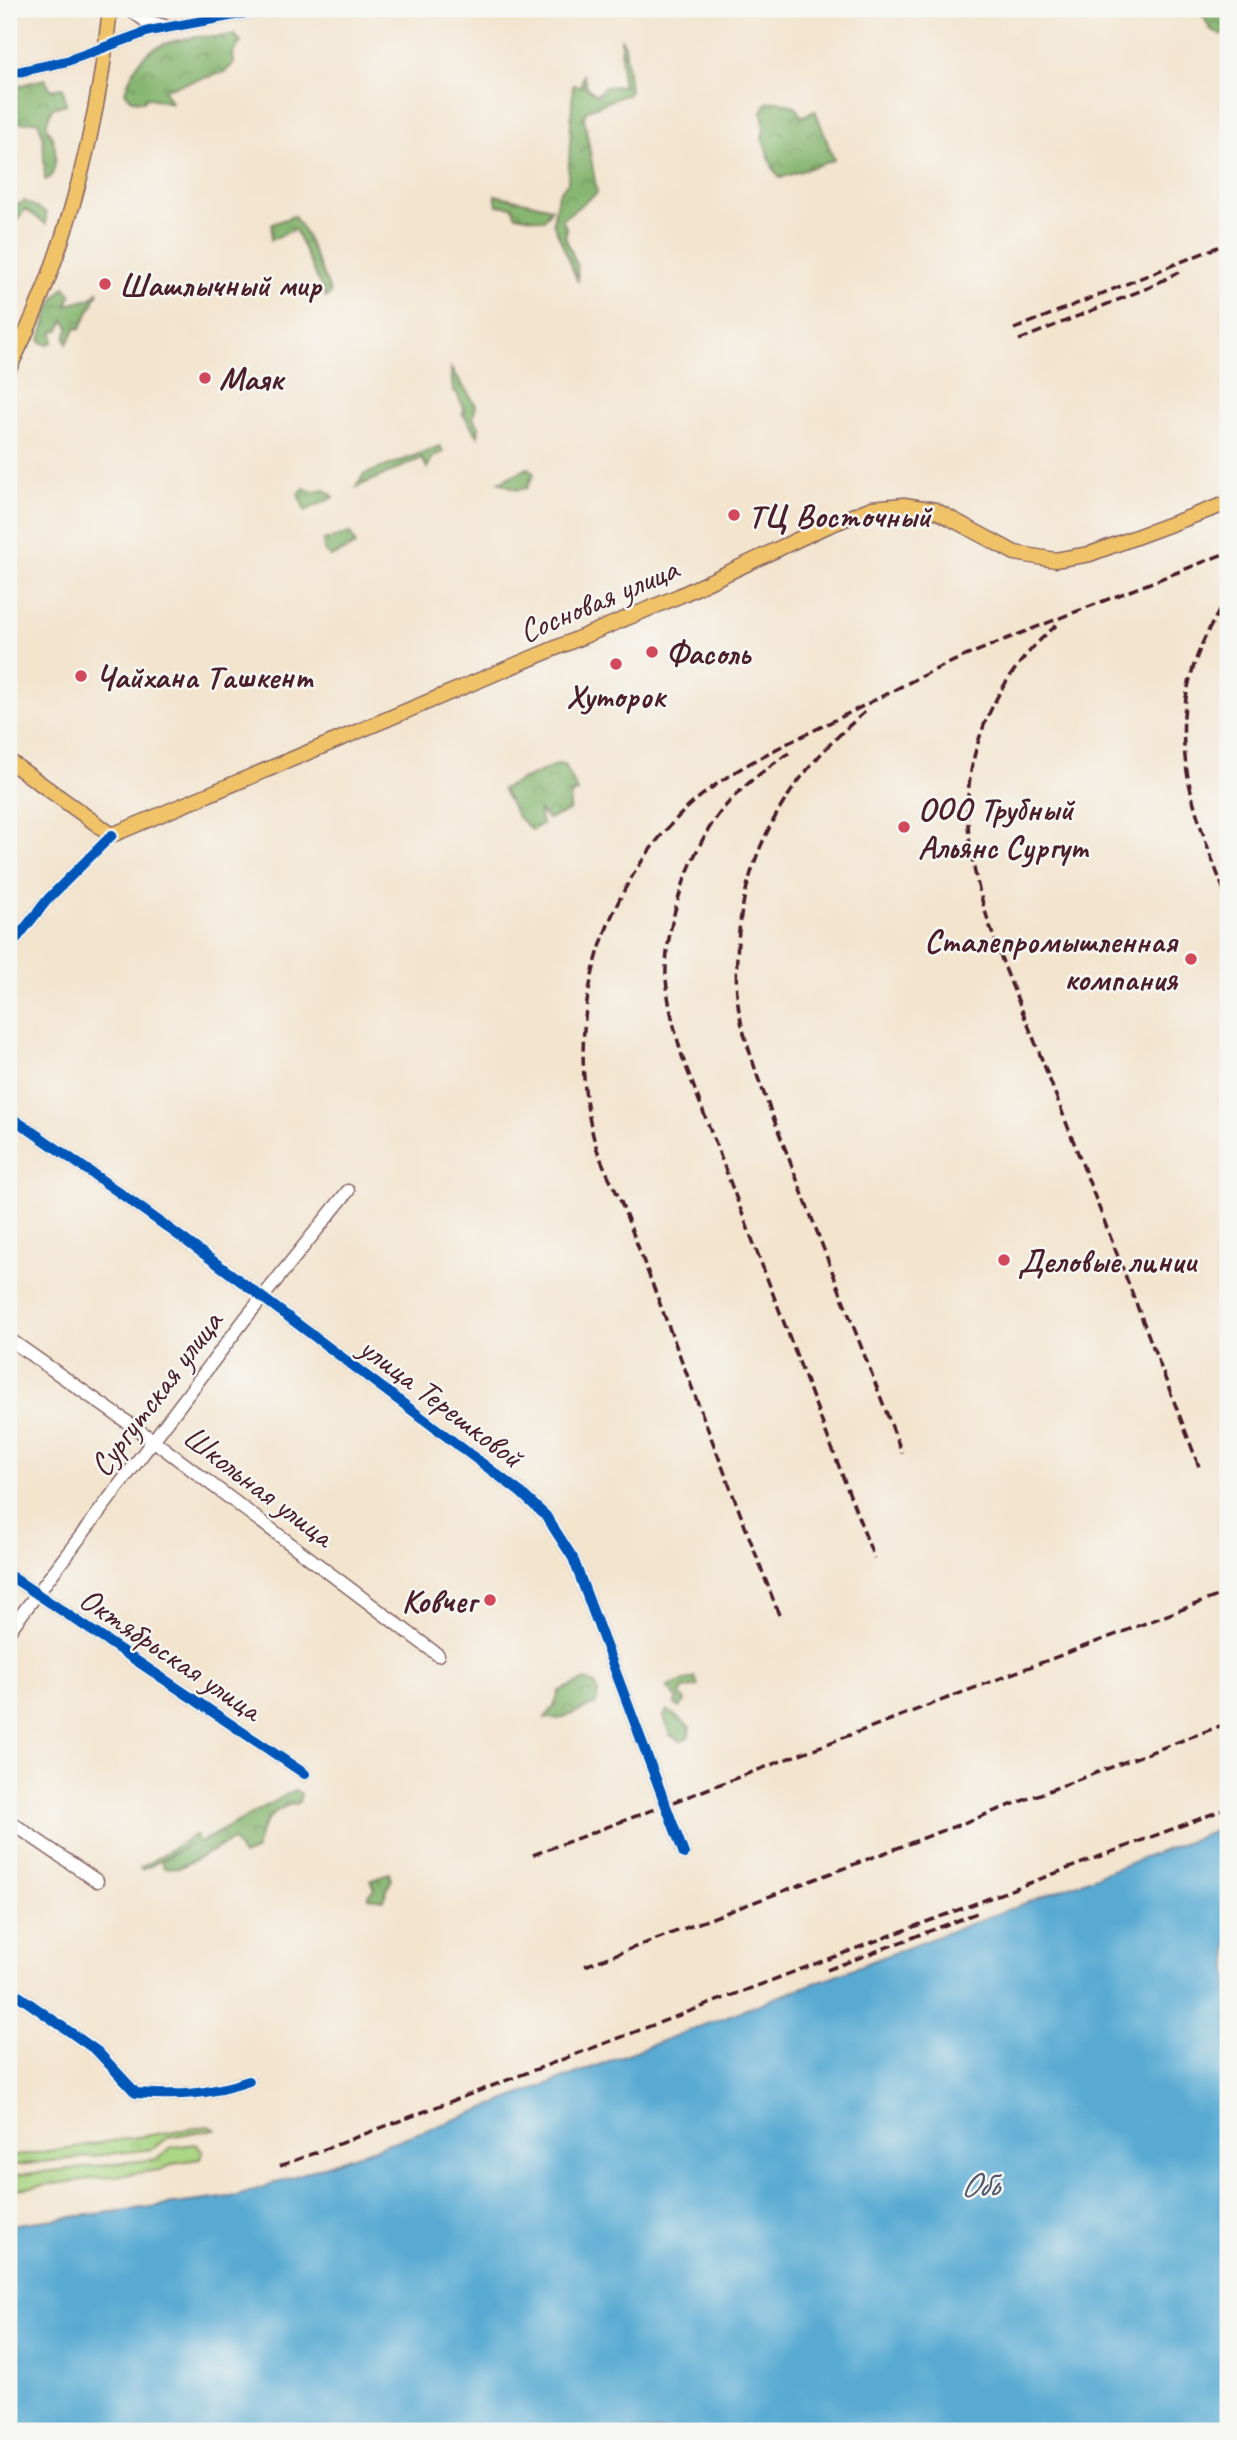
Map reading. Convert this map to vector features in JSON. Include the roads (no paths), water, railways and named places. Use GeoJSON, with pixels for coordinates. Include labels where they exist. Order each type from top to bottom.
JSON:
{"type":"FeatureCollection","features":[{"type":"Feature","properties":{"kind":"main road"},"geometry":{"type":"LineString","coordinates":[[9,369],[35,313],[63,238],[90,139],[107,46],[110,9]]}},
{"type":"Feature","properties":{"kind":"main road","name":"Сосновая улица"},"geometry":{"type":"LineString","coordinates":[[112,835],[679,596],[820,529],[872,508],[904,505],[935,510],[1015,553],[1055,560],[1090,554],[1228,503]]}},
{"type":"Feature","properties":{"kind":"main road"},"geometry":{"type":"LineString","coordinates":[[9,761],[112,835]]}},
{"type":"Feature","properties":{"kind":"street"},"geometry":{"type":"LineString","coordinates":[[129,9],[146,21],[169,27]]}},
{"type":"Feature","properties":{"kind":"street"},"geometry":{"type":"LineString","coordinates":[[9,74],[67,61],[169,27],[267,9]]}},
{"type":"Feature","properties":{"kind":"street"},"geometry":{"type":"LineString","coordinates":[[9,948],[48,900],[112,835]]}},
{"type":"Feature","properties":{"kind":"street","name":"улица Терешковой"},"geometry":{"type":"LineString","coordinates":[[9,1116],[93,1173],[262,1299],[520,1492],[546,1517],[564,1542],[588,1593],[684,1854]]}},
{"type":"Feature","properties":{"kind":"street","name":"Сургутская улица"},"geometry":{"type":"LineString","coordinates":[[9,1631],[262,1299],[348,1191]]}},
{"type":"Feature","properties":{"kind":"street","name":"Школьная улица"},"geometry":{"type":"LineString","coordinates":[[9,1339],[154,1441],[438,1656]]}},
{"type":"Feature","properties":{"kind":"street","name":"Октябрьская улица"},"geometry":{"type":"LineString","coordinates":[[9,1575],[305,1774]]}},
{"type":"Feature","properties":{"kind":"street"},"geometry":{"type":"LineString","coordinates":[[9,1821],[97,1881]]}},
{"type":"Feature","properties":{"kind":"street"},"geometry":{"type":"LineString","coordinates":[[9,1989],[97,2051],[136,2093],[182,2096],[221,2090],[250,2081]]}},
{"type":"Feature","properties":{"kind":"water","name":"Обь"},"geometry":{"type":"Polygon","coordinates":[[[1228,1826],[1228,2431],[9,2431],[9,2225],[238,2196],[438,2126],[1228,1826]]]}},
{"type":"Feature","properties":{"kind":"railway"},"geometry":{"type":"LineString","coordinates":[[1014,329],[1228,243]]}},
{"type":"Feature","properties":{"kind":"railway"},"geometry":{"type":"LineString","coordinates":[[1019,340],[1150,287],[1179,272]]}},
{"type":"Feature","properties":{"kind":"railway"},"geometry":{"type":"LineString","coordinates":[[779,1615],[621,1202],[602,1163],[594,1139],[586,1095],[583,1051],[586,1007],[595,964],[609,923],[628,883],[653,846],[698,798],[735,772],[947,664],[1228,552]]}},
{"type":"Feature","properties":{"kind":"railway"},"geometry":{"type":"LineString","coordinates":[[1228,597],[1205,637],[1191,675],[1184,712],[1184,748],[1189,784],[1199,821],[1228,901]]}},
{"type":"Feature","properties":{"kind":"railway"},"geometry":{"type":"LineString","coordinates":[[1057,625],[1018,665],[1002,689],[979,740],[968,796],[972,855],[978,886],[998,949],[1200,1469]]}},
{"type":"Feature","properties":{"kind":"railway"},"geometry":{"type":"LineString","coordinates":[[865,712],[839,735],[795,786],[762,843],[743,907],[736,970],[738,1007],[758,1078],[902,1453]]}},
{"type":"Feature","properties":{"kind":"railway"},"geometry":{"type":"LineString","coordinates":[[789,753],[758,775],[717,816],[693,859],[670,933],[667,988],[682,1056],[874,1558]]}},
{"type":"Feature","properties":{"kind":"railway"},"geometry":{"type":"LineString","coordinates":[[533,1855],[1228,1592]]}},
{"type":"Feature","properties":{"kind":"railway"},"geometry":{"type":"LineString","coordinates":[[585,1966],[1228,1723]]}},
{"type":"Feature","properties":{"kind":"railway"},"geometry":{"type":"LineString","coordinates":[[280,2166],[1228,1808]]}},
{"type":"Feature","properties":{"kind":"railway"},"geometry":{"type":"LineString","coordinates":[[827,1970],[977,1913]]}},
{"type":"Feature","properties":{"kind":"place","name":"Шашлычный мир"},"geometry":{"type":"Point","coordinates":[105,284]}},
{"type":"Feature","properties":{"kind":"place","name":"Маяк"},"geometry":{"type":"Point","coordinates":[205,378]}},
{"type":"Feature","properties":{"kind":"place","name":"ТЦ Восточный"},"geometry":{"type":"Point","coordinates":[734,515]}},
{"type":"Feature","properties":{"kind":"place","name":"Фасоль"},"geometry":{"type":"Point","coordinates":[652,652]}},
{"type":"Feature","properties":{"kind":"place","name":"Хуторок"},"geometry":{"type":"Point","coordinates":[616,664]}},
{"type":"Feature","properties":{"kind":"place","name":"Чайхана Ташкент"},"geometry":{"type":"Point","coordinates":[81,676]}},
{"type":"Feature","properties":{"kind":"place","name":"ООО Трубный Альянс Сургут"},"geometry":{"type":"Point","coordinates":[904,827]}},
{"type":"Feature","properties":{"kind":"place","name":"Сталепромышленная компания"},"geometry":{"type":"Point","coordinates":[1191,959]}},
{"type":"Feature","properties":{"kind":"place","name":"Деловые линии"},"geometry":{"type":"Point","coordinates":[1004,1260]}},
{"type":"Feature","properties":{"kind":"place","name":"Ковчег"},"geometry":{"type":"Point","coordinates":[490,1600]}}]}
